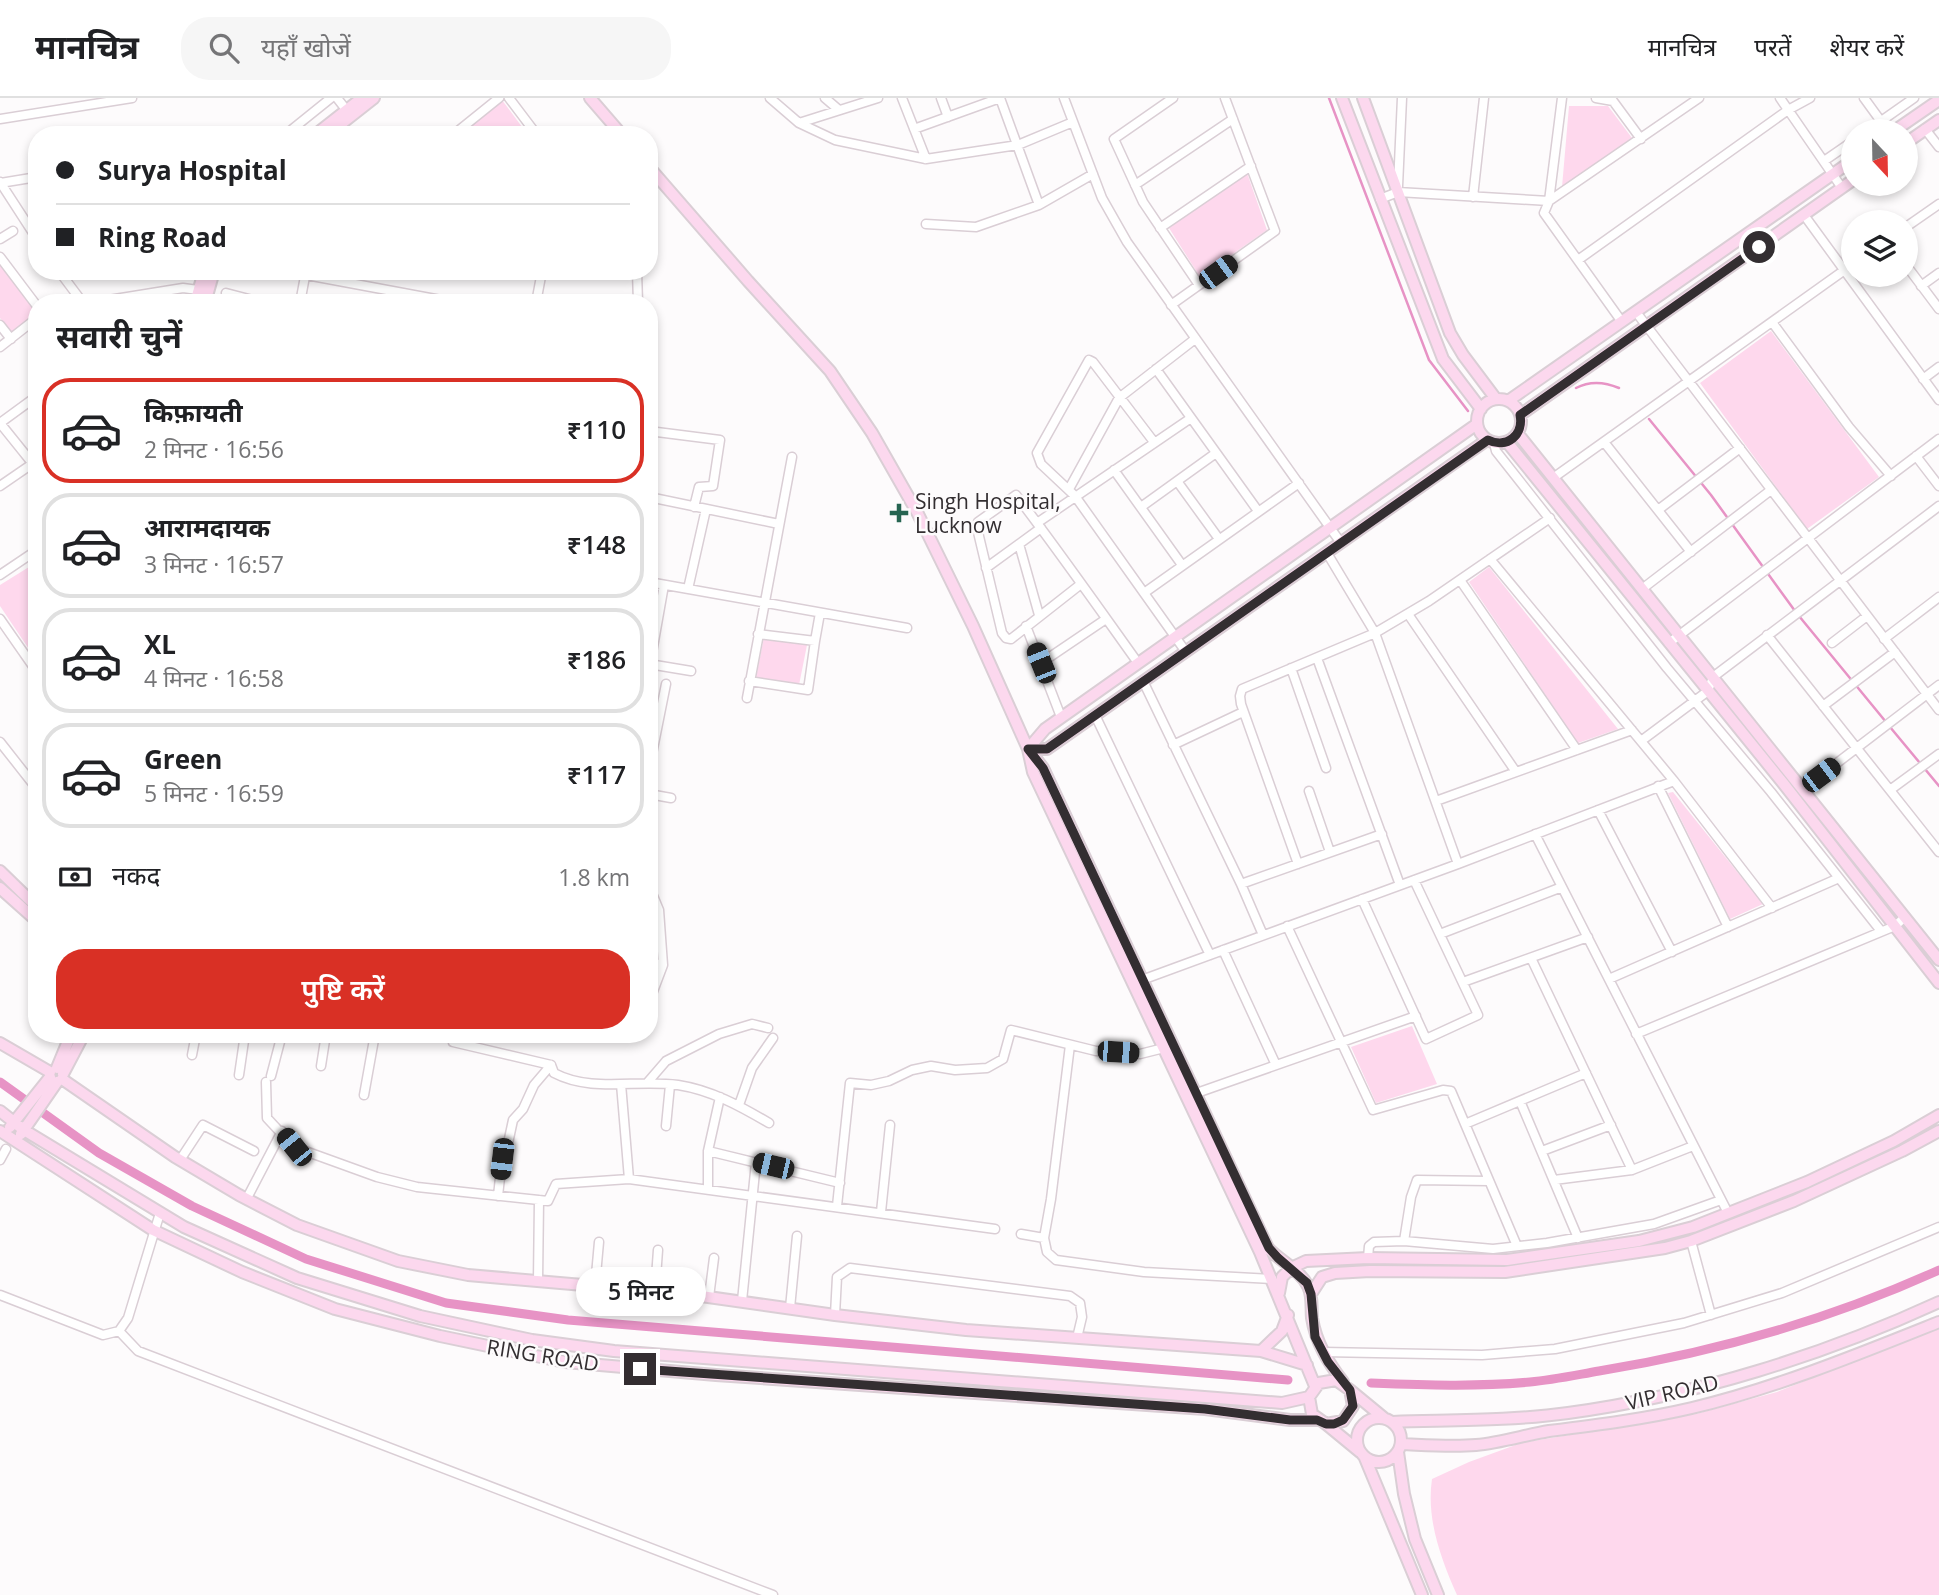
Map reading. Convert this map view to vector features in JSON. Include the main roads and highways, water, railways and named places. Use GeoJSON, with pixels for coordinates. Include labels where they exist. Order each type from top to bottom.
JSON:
{"type":"FeatureCollection","features":[{"type":"Feature","properties":{"kind":"waterway"},"geometry":{"type":"LineString","coordinates":[[1329,98],[1429,360],[1468,411]]}},
{"type":"Feature","properties":{"kind":"waterway"},"geometry":{"type":"LineString","coordinates":[[1576,388],[1598,383],[1619,388]]}},
{"type":"Feature","properties":{"kind":"waterway"},"geometry":{"type":"LineString","coordinates":[[1649,419],[1711,495],[1795,611]]}},
{"type":"Feature","properties":{"kind":"waterway"},"geometry":{"type":"LineString","coordinates":[[1799,616],[1886,722]]}},
{"type":"Feature","properties":{"kind":"waterway"},"geometry":{"type":"LineString","coordinates":[[1890,727],[1939,786]]}},
{"type":"Feature","properties":{"kind":"waterway"},"geometry":{"type":"LineString","coordinates":[[0,1082],[99,1153],[192,1206],[306,1259],[446,1303],[568,1320],[1288,1380]]}},
{"type":"Feature","properties":{"kind":"waterway"},"geometry":{"type":"LineString","coordinates":[[1371,1383],[1510,1384],[1556,1379],[1643,1363],[1772,1332],[1857,1304],[1939,1270]]}},
{"type":"Feature","properties":{"kind":"place","name":"Singh Hospital, Lucknow"},"geometry":{"type":"Point","coordinates":[899,513]}}]}
